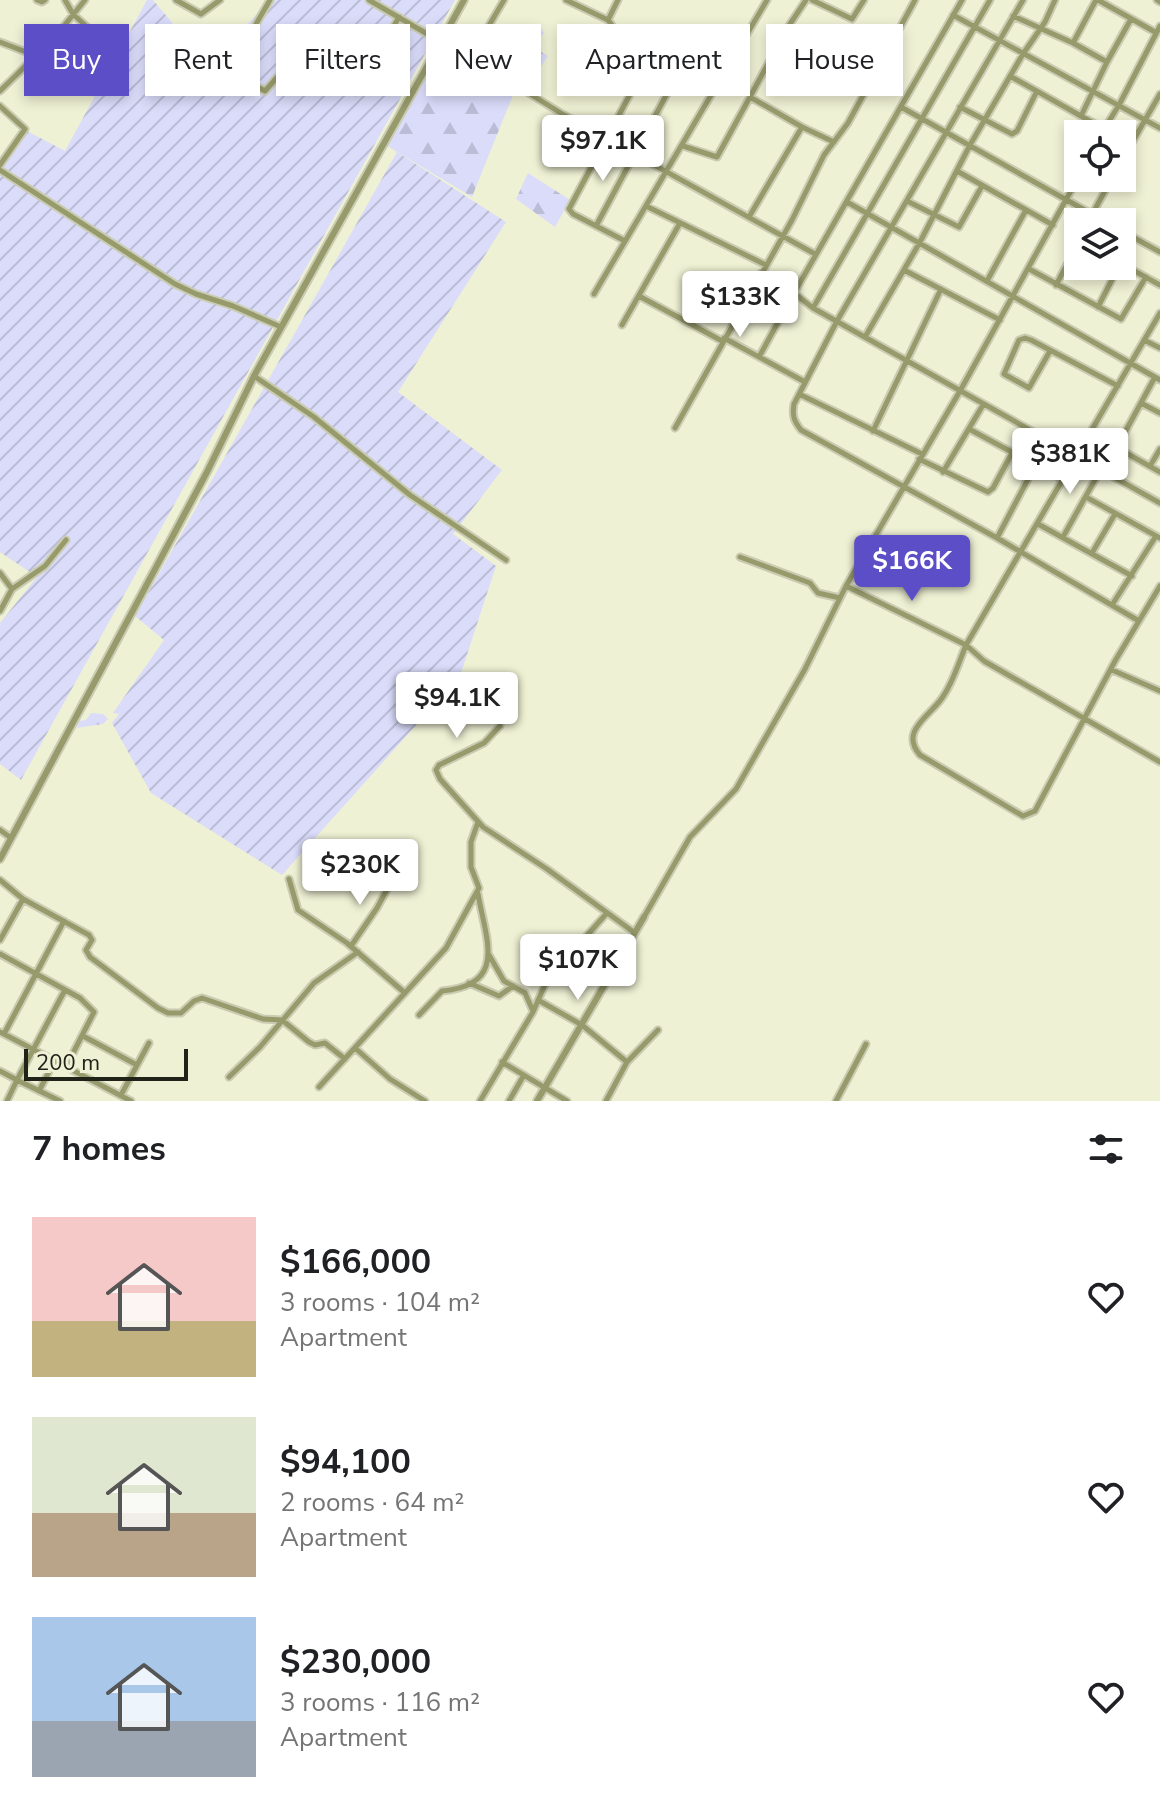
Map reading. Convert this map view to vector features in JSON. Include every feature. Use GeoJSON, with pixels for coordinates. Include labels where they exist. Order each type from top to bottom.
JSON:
{"type":"FeatureCollection","features":[{"type":"Feature","properties":{"kind":"street"},"geometry":{"type":"LineString","coordinates":[[37,0],[45,0]]}},
{"type":"Feature","properties":{"kind":"street"},"geometry":{"type":"LineString","coordinates":[[65,0],[84,24]]}},
{"type":"Feature","properties":{"kind":"street"},"geometry":{"type":"LineString","coordinates":[[65,24],[85,0]]}},
{"type":"Feature","properties":{"kind":"street"},"geometry":{"type":"LineString","coordinates":[[176,0],[201,14],[220,0]]}},
{"type":"Feature","properties":{"kind":"street"},"geometry":{"type":"LineString","coordinates":[[270,0],[234,62],[233,71],[265,91],[276,79]]}},
{"type":"Feature","properties":{"kind":"street"},"geometry":{"type":"LineString","coordinates":[[369,0],[426,32]]}},
{"type":"Feature","properties":{"kind":"street"},"geometry":{"type":"LineString","coordinates":[[451,24],[464,0]]}},
{"type":"Feature","properties":{"kind":"street"},"geometry":{"type":"LineString","coordinates":[[566,0],[611,24]]}},
{"type":"Feature","properties":{"kind":"street"},"geometry":{"type":"LineString","coordinates":[[577,7],[581,0]]}},
{"type":"Feature","properties":{"kind":"street"},"geometry":{"type":"LineString","coordinates":[[608,20],[618,0]]}},
{"type":"Feature","properties":{"kind":"street"},"geometry":{"type":"LineString","coordinates":[[750,28],[767,0]]}},
{"type":"Feature","properties":{"kind":"street"},"geometry":{"type":"LineString","coordinates":[[683,146],[717,157],[786,30],[806,0]]}},
{"type":"Feature","properties":{"kind":"street"},"geometry":{"type":"LineString","coordinates":[[812,0],[852,19],[864,0]]}},
{"type":"Feature","properties":{"kind":"street"},"geometry":{"type":"LineString","coordinates":[[675,428],[783,236],[808,184],[854,112],[915,0]]}},
{"type":"Feature","properties":{"kind":"street"},"geometry":{"type":"LineString","coordinates":[[759,357],[962,0]]}},
{"type":"Feature","properties":{"kind":"street"},"geometry":{"type":"LineString","coordinates":[[813,308],[990,0]]}},
{"type":"Feature","properties":{"kind":"street"},"geometry":{"type":"LineString","coordinates":[[1023,0],[837,321],[799,394],[793,414],[801,430],[997,538],[1139,621]]}},
{"type":"Feature","properties":{"kind":"street"},"geometry":{"type":"LineString","coordinates":[[865,337],[920,242],[970,145],[1055,0]]}},
{"type":"Feature","properties":{"kind":"street"},"geometry":{"type":"LineString","coordinates":[[1073,43],[1097,0],[1155,32]]}},
{"type":"Feature","properties":{"kind":"street"},"geometry":{"type":"LineString","coordinates":[[488,24],[501,1]]}},
{"type":"Feature","properties":{"kind":"street"},"geometry":{"type":"LineString","coordinates":[[953,15],[1160,128]]}},
{"type":"Feature","properties":{"kind":"street"},"geometry":{"type":"LineString","coordinates":[[1013,16],[1041,27],[1107,62]]}},
{"type":"Feature","properties":{"kind":"street"},"geometry":{"type":"LineString","coordinates":[[395,24],[399,17]]}},
{"type":"Feature","properties":{"kind":"street"},"geometry":{"type":"LineString","coordinates":[[1081,116],[1131,19]]}},
{"type":"Feature","properties":{"kind":"street"},"geometry":{"type":"LineString","coordinates":[[1109,120],[1160,26]]}},
{"type":"Feature","properties":{"kind":"street"},"geometry":{"type":"LineString","coordinates":[[0,42],[24,51]]}},
{"type":"Feature","properties":{"kind":"street"},"geometry":{"type":"LineString","coordinates":[[0,91],[24,66]]}},
{"type":"Feature","properties":{"kind":"street"},"geometry":{"type":"LineString","coordinates":[[0,859],[207,472],[254,376],[426,69]]}},
{"type":"Feature","properties":{"kind":"street"},"geometry":{"type":"LineString","coordinates":[[1010,76],[1087,120]]}},
{"type":"Feature","properties":{"kind":"street"},"geometry":{"type":"LineString","coordinates":[[960,107],[1014,134],[1037,91]]}},
{"type":"Feature","properties":{"kind":"street"},"geometry":{"type":"LineString","coordinates":[[1136,138],[1160,94]]}},
{"type":"Feature","properties":{"kind":"street"},"geometry":{"type":"LineString","coordinates":[[532,96],[815,254]]}},
{"type":"Feature","properties":{"kind":"street"},"geometry":{"type":"LineString","coordinates":[[625,241],[569,209],[630,96]]}},
{"type":"Feature","properties":{"kind":"street"},"geometry":{"type":"LineString","coordinates":[[596,226],[666,96]]}},
{"type":"Feature","properties":{"kind":"street"},"geometry":{"type":"LineString","coordinates":[[594,294],[711,96]]}},
{"type":"Feature","properties":{"kind":"street"},"geometry":{"type":"LineString","coordinates":[[750,97],[834,142]]}},
{"type":"Feature","properties":{"kind":"street"},"geometry":{"type":"LineString","coordinates":[[0,106],[25,129],[0,168],[175,284],[281,327]]}},
{"type":"Feature","properties":{"kind":"street"},"geometry":{"type":"LineString","coordinates":[[901,107],[1081,208]]}},
{"type":"Feature","properties":{"kind":"street"},"geometry":{"type":"LineString","coordinates":[[749,217],[802,127]]}},
{"type":"Feature","properties":{"kind":"street"},"geometry":{"type":"LineString","coordinates":[[957,171],[1053,225]]}},
{"type":"Feature","properties":{"kind":"street"},"geometry":{"type":"LineString","coordinates":[[907,201],[960,226],[982,186]]}},
{"type":"Feature","properties":{"kind":"street"},"geometry":{"type":"LineString","coordinates":[[537,1101],[690,837],[736,789],[805,669],[846,586],[1071,192]]}},
{"type":"Feature","properties":{"kind":"street"},"geometry":{"type":"LineString","coordinates":[[847,202],[1158,378],[1117,447]]}},
{"type":"Feature","properties":{"kind":"street"},"geometry":{"type":"LineString","coordinates":[[646,206],[766,265]]}},
{"type":"Feature","properties":{"kind":"street"},"geometry":{"type":"LineString","coordinates":[[987,281],[1026,210]]}},
{"type":"Feature","properties":{"kind":"street"},"geometry":{"type":"LineString","coordinates":[[622,325],[680,223]]}},
{"type":"Feature","properties":{"kind":"street"},"geometry":{"type":"LineString","coordinates":[[1136,239],[1160,252]]}},
{"type":"Feature","properties":{"kind":"street"},"geometry":{"type":"LineString","coordinates":[[1028,269],[1122,319],[1146,277]]}},
{"type":"Feature","properties":{"kind":"street"},"geometry":{"type":"LineString","coordinates":[[904,270],[1000,320]]}},
{"type":"Feature","properties":{"kind":"street"},"geometry":{"type":"LineString","coordinates":[[1056,285],[1064,270]]}},
{"type":"Feature","properties":{"kind":"street"},"geometry":{"type":"LineString","coordinates":[[1136,272],[1160,285]]}},
{"type":"Feature","properties":{"kind":"street"},"geometry":{"type":"LineString","coordinates":[[761,273],[813,308],[1160,503]]}},
{"type":"Feature","properties":{"kind":"street"},"geometry":{"type":"LineString","coordinates":[[1098,307],[1113,280]]}},
{"type":"Feature","properties":{"kind":"street"},"geometry":{"type":"LineString","coordinates":[[873,431],[941,289]]}},
{"type":"Feature","properties":{"kind":"street"},"geometry":{"type":"LineString","coordinates":[[639,296],[805,382]]}},
{"type":"Feature","properties":{"kind":"street"},"geometry":{"type":"LineString","coordinates":[[1160,313],[966,645],[942,698],[917,724],[913,735],[920,755],[1023,816],[1030,815],[1160,586]]}},
{"type":"Feature","properties":{"kind":"street"},"geometry":{"type":"LineString","coordinates":[[1050,351],[1029,388],[1004,374],[1022,338],[1050,351],[1118,386]]}},
{"type":"Feature","properties":{"kind":"street"},"geometry":{"type":"LineString","coordinates":[[1144,340],[1160,348]]}},
{"type":"Feature","properties":{"kind":"street"},"geometry":{"type":"LineString","coordinates":[[254,376],[314,417],[410,495],[506,560]]}},
{"type":"Feature","properties":{"kind":"street"},"geometry":{"type":"LineString","coordinates":[[799,394],[921,456],[943,472],[991,491],[1012,453]]}},
{"type":"Feature","properties":{"kind":"street"},"geometry":{"type":"LineString","coordinates":[[1141,403],[1160,413]]}},
{"type":"Feature","properties":{"kind":"street"},"geometry":{"type":"LineString","coordinates":[[943,472],[983,405]]}},
{"type":"Feature","properties":{"kind":"street"},"geometry":{"type":"LineString","coordinates":[[969,429],[1062,479]]}},
{"type":"Feature","properties":{"kind":"street"},"geometry":{"type":"LineString","coordinates":[[1091,433],[1160,472]]}},
{"type":"Feature","properties":{"kind":"street"},"geometry":{"type":"LineString","coordinates":[[1150,466],[1160,449]]}},
{"type":"Feature","properties":{"kind":"street"},"geometry":{"type":"LineString","coordinates":[[997,538],[1035,466]]}},
{"type":"Feature","properties":{"kind":"street"},"geometry":{"type":"LineString","coordinates":[[1063,537],[1101,469]]}},
{"type":"Feature","properties":{"kind":"street"},"geometry":{"type":"LineString","coordinates":[[1086,497],[1158,537],[1112,605]]}},
{"type":"Feature","properties":{"kind":"street"},"geometry":{"type":"LineString","coordinates":[[1092,553],[1115,514]]}},
{"type":"Feature","properties":{"kind":"street"},"geometry":{"type":"LineString","coordinates":[[1038,524],[1132,576]]}},
{"type":"Feature","properties":{"kind":"street"},"geometry":{"type":"LineString","coordinates":[[0,611],[12,589],[45,566],[66,540]]}},
{"type":"Feature","properties":{"kind":"street"},"geometry":{"type":"LineString","coordinates":[[740,557],[810,583],[818,593],[840,598]]}},
{"type":"Feature","properties":{"kind":"street"},"geometry":{"type":"LineString","coordinates":[[0,573],[12,589]]}},
{"type":"Feature","properties":{"kind":"street"},"geometry":{"type":"LineString","coordinates":[[846,586],[966,645],[984,661],[1160,762]]}},
{"type":"Feature","properties":{"kind":"street"},"geometry":{"type":"LineString","coordinates":[[1112,670],[1160,691]]}},
{"type":"Feature","properties":{"kind":"street"},"geometry":{"type":"LineString","coordinates":[[500,726],[484,743],[439,765],[436,770],[440,779],[478,822],[635,933]]}},
{"type":"Feature","properties":{"kind":"street"},"geometry":{"type":"LineString","coordinates":[[319,1087],[446,948],[477,893],[479,883],[472,873],[471,842],[478,822]]}},
{"type":"Feature","properties":{"kind":"street"},"geometry":{"type":"LineString","coordinates":[[0,830],[11,838]]}},
{"type":"Feature","properties":{"kind":"street"},"geometry":{"type":"LineString","coordinates":[[289,879],[298,910],[351,946],[405,993]]}},
{"type":"Feature","properties":{"kind":"street"},"geometry":{"type":"LineString","coordinates":[[0,880],[23,899],[89,935],[92,940],[86,950],[90,957],[164,1011],[181,1013],[202,998],[263,1019],[282,1020],[309,1042],[315,1045],[325,1043],[345,1059]]}},
{"type":"Feature","properties":{"kind":"street"},"geometry":{"type":"LineString","coordinates":[[351,946],[391,882]]}},
{"type":"Feature","properties":{"kind":"street"},"geometry":{"type":"LineString","coordinates":[[477,893],[489,954],[504,981],[525,993],[533,1012]]}},
{"type":"Feature","properties":{"kind":"street"},"geometry":{"type":"LineString","coordinates":[[0,940],[23,899]]}},
{"type":"Feature","properties":{"kind":"street"},"geometry":{"type":"LineString","coordinates":[[480,1101],[554,971],[607,913]]}},
{"type":"Feature","properties":{"kind":"street"},"geometry":{"type":"LineString","coordinates":[[64,921],[2,1033],[131,1101]]}},
{"type":"Feature","properties":{"kind":"street"},"geometry":{"type":"LineString","coordinates":[[229,1077],[314,983],[358,952]]}},
{"type":"Feature","properties":{"kind":"street"},"geometry":{"type":"LineString","coordinates":[[0,954],[80,998],[94,1012],[67,1065]]}},
{"type":"Feature","properties":{"kind":"street"},"geometry":{"type":"LineString","coordinates":[[419,1015],[442,991],[456,990],[480,978],[486,969],[489,954]]}},
{"type":"Feature","properties":{"kind":"street"},"geometry":{"type":"LineString","coordinates":[[469,983],[499,996],[514,985]]}},
{"type":"Feature","properties":{"kind":"street"},"geometry":{"type":"LineString","coordinates":[[7,1101],[65,990]]}},
{"type":"Feature","properties":{"kind":"street"},"geometry":{"type":"LineString","coordinates":[[538,1000],[582,1025],[627,1062]]}},
{"type":"Feature","properties":{"kind":"street"},"geometry":{"type":"LineString","coordinates":[[606,1101],[627,1062],[658,1030]]}},
{"type":"Feature","properties":{"kind":"street"},"geometry":{"type":"LineString","coordinates":[[83,1036],[137,1065]]}},
{"type":"Feature","properties":{"kind":"street"},"geometry":{"type":"LineString","coordinates":[[121,1095],[149,1043]]}},
{"type":"Feature","properties":{"kind":"street"},"geometry":{"type":"LineString","coordinates":[[836,1101],[866,1044]]}},
{"type":"Feature","properties":{"kind":"street"},"geometry":{"type":"LineString","coordinates":[[355,1048],[390,1079],[425,1101]]}},
{"type":"Feature","properties":{"kind":"street"},"geometry":{"type":"LineString","coordinates":[[39,1091],[55,1060]]}},
{"type":"Feature","properties":{"kind":"street"},"geometry":{"type":"LineString","coordinates":[[502,1062],[567,1101]]}},
{"type":"Feature","properties":{"kind":"street"},"geometry":{"type":"LineString","coordinates":[[0,1071],[39,1091],[45,1098],[60,1101]]}},
{"type":"Feature","properties":{"kind":"street"},"geometry":{"type":"LineString","coordinates":[[509,1101],[524,1075]]}},
{"type":"Feature","properties":{"kind":"green space"},"geometry":{"type":"Polygon","coordinates":[[[147,0],[153,0],[173,24],[145,24],[145,96],[260,96],[260,24],[248,24],[270,0],[455,0],[442,24],[426,24],[426,52],[410,81],[410,24],[276,24],[276,96],[402,96],[21,780],[0,764],[0,623],[37,577],[0,552],[0,173],[27,131],[65,151],[95,96],[129,96],[129,33],[147,0]]]}},
{"type":"Feature","properties":{"kind":"green space"},"geometry":{"type":"Polygon","coordinates":[[[541,52],[548,56],[541,67],[541,52]]]}},
{"type":"Feature","properties":{"kind":"green space"},"geometry":{"type":"Polygon","coordinates":[[[426,75],[426,96],[513,96],[472,197],[384,144],[426,75]]]}},
{"type":"Feature","properties":{"kind":"green space"},"geometry":{"type":"Polygon","coordinates":[[[397,152],[506,222],[398,392],[502,470],[453,534],[496,566],[460,676],[282,875],[151,793],[112,723],[119,714],[113,713],[164,640],[135,616],[397,152]]]}},
{"type":"Feature","properties":{"kind":"green space"},"geometry":{"type":"Polygon","coordinates":[[[528,173],[570,200],[555,227],[516,199],[528,173]]]}},
{"type":"Feature","properties":{"kind":"green space"},"geometry":{"type":"Polygon","coordinates":[[[91,713],[103,714],[108,719],[103,724],[77,728],[79,721],[86,720],[91,713]]]}}]}
